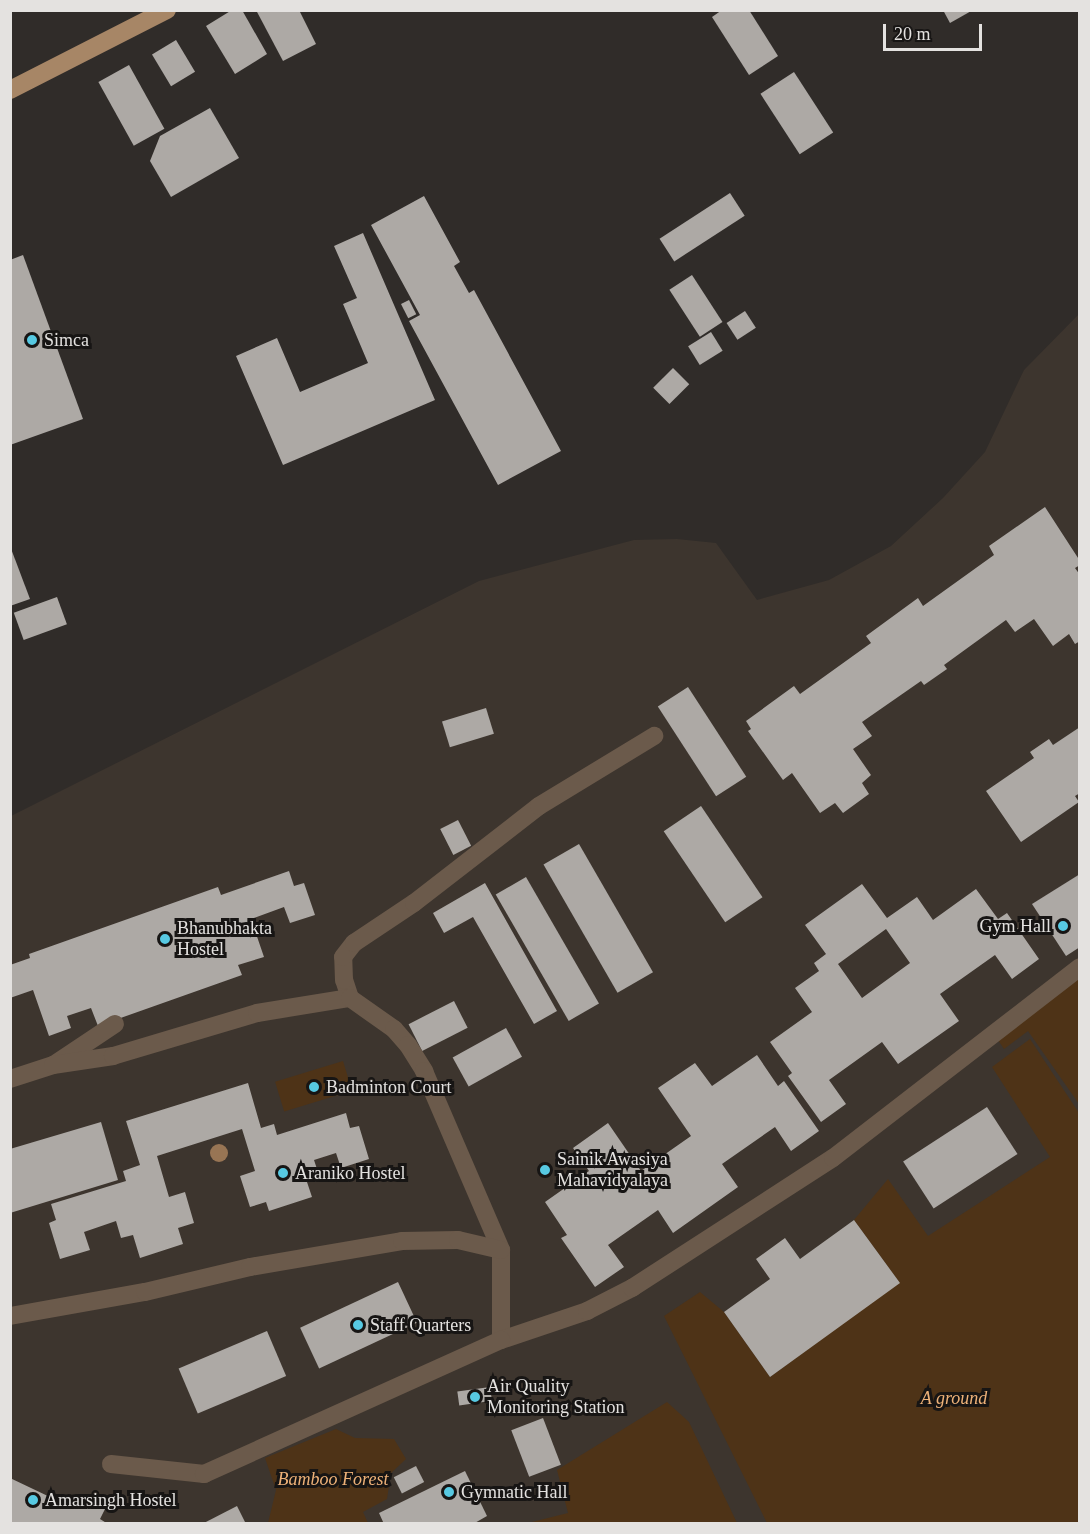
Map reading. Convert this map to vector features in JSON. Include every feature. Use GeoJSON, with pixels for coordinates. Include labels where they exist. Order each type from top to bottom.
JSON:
{"type":"FeatureCollection","features":[{"type":"Feature","properties":{"kind":"main road"},"geometry":{"type":"LineString","coordinates":[[10,90],[167,10]]}},
{"type":"Feature","properties":{"kind":"lane"},"geometry":{"type":"LineString","coordinates":[[501,1340],[501,1250],[424,1071],[408,1045],[394,1029],[350,998],[344,980],[343,957],[354,943],[414,903],[539,806],[654,736]]}},
{"type":"Feature","properties":{"kind":"lane"},"geometry":{"type":"LineString","coordinates":[[111,1464],[204,1474],[501,1340],[587,1311],[632,1288],[833,1158],[1080,967]]}},
{"type":"Feature","properties":{"kind":"lane"},"geometry":{"type":"LineString","coordinates":[[10,1079],[53,1065],[113,1056],[257,1013],[350,998]]}},
{"type":"Feature","properties":{"kind":"lane"},"geometry":{"type":"LineString","coordinates":[[53,1065],[115,1024]]}},
{"type":"Feature","properties":{"kind":"lane"},"geometry":{"type":"LineString","coordinates":[[10,1316],[145,1292],[250,1267],[402,1241],[458,1240],[501,1250]]}},
{"type":"Feature","properties":{"kind":"shaded area","name":"Sainik Awasiya Mahavidyalaya"},"geometry":{"type":"Polygon","coordinates":[[[1079,314],[1079,1523],[11,1524],[11,816],[479,581],[634,540],[677,539],[716,543],[757,600],[829,580],[891,546],[943,498],[985,452],[1024,370],[1079,314]]]}},
{"type":"Feature","properties":{"kind":"green space"},"geometry":{"type":"Polygon","coordinates":[[[1079,975],[1079,1104],[1028,1031],[1004,1049],[996,1037],[1079,975]]]}},
{"type":"Feature","properties":{"kind":"green space","name":"A ground"},"geometry":{"type":"Polygon","coordinates":[[[1030,1039],[1079,1113],[1079,1523],[767,1523],[664,1316],[700,1292],[724,1312],[770,1377],[899,1282],[854,1220],[888,1179],[928,1236],[1050,1157],[992,1067],[1030,1039]]]}},
{"type":"Feature","properties":{"kind":"green space","name":"Badminton Court"},"geometry":{"type":"Polygon","coordinates":[[[343,1061],[352,1091],[284,1111],[275,1082],[343,1061]]]}},
{"type":"Feature","properties":{"kind":"green space"},"geometry":{"type":"Polygon","coordinates":[[[667,1402],[689,1422],[737,1523],[528,1523],[568,1513],[557,1470],[667,1402]]]}},
{"type":"Feature","properties":{"kind":"green space","name":"Bamboo Forest"},"geometry":{"type":"Polygon","coordinates":[[[336,1429],[355,1438],[394,1439],[406,1459],[391,1473],[387,1499],[363,1512],[368,1523],[268,1523],[276,1490],[265,1458],[336,1429]]]}},
{"type":"Feature","properties":{"kind":"building"},"geometry":{"type":"Polygon","coordinates":[[[232,10],[242,10],[267,54],[235,74],[206,26],[232,10]]]}},
{"type":"Feature","properties":{"kind":"building"},"geometry":{"type":"Polygon","coordinates":[[[256,10],[299,10],[316,44],[283,61],[256,10]]]}},
{"type":"Feature","properties":{"kind":"building"},"geometry":{"type":"Polygon","coordinates":[[[722,10],[749,10],[778,56],[749,75],[712,17],[722,10]]]}},
{"type":"Feature","properties":{"kind":"building"},"geometry":{"type":"Polygon","coordinates":[[[943,10],[973,10],[950,23],[943,10]]]}},
{"type":"Feature","properties":{"kind":"building"},"geometry":{"type":"Polygon","coordinates":[[[176,40],[195,72],[171,86],[152,54],[176,40]]]}},
{"type":"Feature","properties":{"kind":"building"},"geometry":{"type":"Polygon","coordinates":[[[129,65],[164,129],[134,146],[98,82],[129,65]]]}},
{"type":"Feature","properties":{"kind":"building"},"geometry":{"type":"Polygon","coordinates":[[[794,72],[833,132],[800,154],[760,94],[794,72]]]}},
{"type":"Feature","properties":{"kind":"building"},"geometry":{"type":"Polygon","coordinates":[[[210,108],[239,158],[171,197],[150,161],[160,136],[210,108]]]}},
{"type":"Feature","properties":{"kind":"building"},"geometry":{"type":"Polygon","coordinates":[[[730,193],[745,216],[674,261],[660,239],[730,193]]]}},
{"type":"Feature","properties":{"kind":"building"},"geometry":{"type":"Polygon","coordinates":[[[424,196],[460,262],[454,266],[469,293],[474,290],[561,451],[498,485],[409,321],[420,315],[371,225],[424,196]]]}},
{"type":"Feature","properties":{"kind":"building"},"geometry":{"type":"Polygon","coordinates":[[[363,233],[435,400],[283,465],[236,356],[277,338],[300,392],[368,363],[343,304],[357,298],[334,246],[363,233]]]}},
{"type":"Feature","properties":{"kind":"building","name":"Simca"},"geometry":{"type":"Polygon","coordinates":[[[23,255],[83,419],[10,445],[10,260],[23,255]]]}},
{"type":"Feature","properties":{"kind":"building"},"geometry":{"type":"Polygon","coordinates":[[[692,275],[722,322],[700,337],[669,290],[692,275]]]}},
{"type":"Feature","properties":{"kind":"building"},"geometry":{"type":"Polygon","coordinates":[[[409,300],[416,314],[408,318],[401,304],[409,300]]]}},
{"type":"Feature","properties":{"kind":"building"},"geometry":{"type":"Polygon","coordinates":[[[745,311],[756,328],[737,340],[727,323],[745,311]]]}},
{"type":"Feature","properties":{"kind":"building"},"geometry":{"type":"Polygon","coordinates":[[[711,332],[723,351],[700,365],[688,346],[711,332]]]}},
{"type":"Feature","properties":{"kind":"building"},"geometry":{"type":"Polygon","coordinates":[[[673,368],[689,384],[669,404],[653,388],[673,368]]]}},
{"type":"Feature","properties":{"kind":"building"},"geometry":{"type":"Polygon","coordinates":[[[1045,507],[1080,561],[1080,565],[1075,568],[1080,575],[1080,641],[1075,644],[1069,634],[1053,646],[1034,619],[1015,632],[1006,620],[944,665],[947,669],[924,685],[921,681],[862,722],[872,736],[853,749],[871,775],[862,783],[869,794],[843,813],[835,803],[820,813],[792,773],[783,780],[748,731],[751,729],[746,721],[794,686],[800,694],[871,643],[866,636],[918,598],[923,606],[994,555],[989,546],[1045,507]]]}},
{"type":"Feature","properties":{"kind":"building"},"geometry":{"type":"Polygon","coordinates":[[[10,546],[30,599],[10,606],[10,546]]]}},
{"type":"Feature","properties":{"kind":"building"},"geometry":{"type":"Polygon","coordinates":[[[57,597],[67,624],[24,640],[14,613],[57,597]]]}},
{"type":"Feature","properties":{"kind":"building"},"geometry":{"type":"Polygon","coordinates":[[[688,687],[746,777],[716,796],[658,707],[688,687]]]}},
{"type":"Feature","properties":{"kind":"building"},"geometry":{"type":"Polygon","coordinates":[[[486,708],[494,734],[450,747],[442,721],[486,708]]]}},
{"type":"Feature","properties":{"kind":"building"},"geometry":{"type":"Polygon","coordinates":[[[1080,727],[1080,793],[1075,796],[1079,802],[1021,842],[986,791],[1034,758],[1030,752],[1049,739],[1053,745],[1080,727]]]}},
{"type":"Feature","properties":{"kind":"building"},"geometry":{"type":"Polygon","coordinates":[[[701,806],[763,897],[725,922],[664,831],[701,806]]]}},
{"type":"Feature","properties":{"kind":"building"},"geometry":{"type":"Polygon","coordinates":[[[458,820],[471,846],[453,855],[440,829],[458,820]]]}},
{"type":"Feature","properties":{"kind":"building"},"geometry":{"type":"Polygon","coordinates":[[[579,844],[653,972],[617,993],[543,864],[579,844]]]}},
{"type":"Feature","properties":{"kind":"building","name":"Bhanubhakta Hostel"},"geometry":{"type":"Polygon","coordinates":[[[289,871],[294,886],[304,883],[315,915],[290,923],[284,907],[251,919],[264,957],[238,965],[242,975],[98,1026],[91,1008],[67,1016],[71,1028],[49,1036],[33,990],[10,998],[10,965],[30,958],[29,954],[218,887],[221,895],[289,871]]]}},
{"type":"Feature","properties":{"kind":"building","name":"Gym Hall"},"geometry":{"type":"Polygon","coordinates":[[[1080,874],[1080,947],[1066,956],[1032,904],[1080,874]]]}},
{"type":"Feature","properties":{"kind":"building"},"geometry":{"type":"Polygon","coordinates":[[[526,877],[599,1003],[569,1021],[496,894],[526,877]]]}},
{"type":"Feature","properties":{"kind":"building"},"geometry":{"type":"Polygon","coordinates":[[[485,883],[557,1011],[534,1024],[473,917],[444,933],[433,913],[485,883]]]}},
{"type":"Feature","properties":{"kind":"building"},"geometry":{"type":"Polygon","coordinates":[[[862,884],[887,918],[917,897],[933,920],[976,889],[998,919],[1007,913],[1039,959],[1012,979],[995,955],[940,994],[959,1021],[898,1064],[882,1042],[829,1080],[846,1104],[821,1122],[788,1076],[792,1073],[770,1042],[812,1012],[795,988],[819,971],[814,963],[826,954],[805,925],[862,884]],[[886,929],[838,964],[862,998],[910,963],[886,929]]]}},
{"type":"Feature","properties":{"kind":"building"},"geometry":{"type":"Polygon","coordinates":[[[454,1001],[468,1028],[422,1051],[409,1024],[454,1001]]]}},
{"type":"Feature","properties":{"kind":"building"},"geometry":{"type":"Polygon","coordinates":[[[506,1028],[522,1057],[469,1086],[453,1058],[506,1028]]]}},
{"type":"Feature","properties":{"kind":"building"},"geometry":{"type":"Polygon","coordinates":[[[757,1055],[778,1086],[784,1081],[819,1131],[791,1151],[775,1127],[722,1164],[738,1187],[673,1233],[658,1210],[608,1245],[624,1267],[595,1287],[561,1238],[567,1235],[545,1202],[589,1171],[573,1148],[608,1123],[641,1171],[691,1136],[658,1088],[695,1063],[712,1086],[757,1055]]]}},
{"type":"Feature","properties":{"kind":"building","name":"Araniko Hostel"},"geometry":{"type":"Polygon","coordinates":[[[248,1083],[261,1128],[274,1124],[277,1135],[346,1113],[350,1128],[359,1126],[369,1159],[341,1168],[336,1153],[314,1160],[319,1175],[306,1179],[312,1197],[269,1211],[266,1202],[250,1207],[240,1176],[255,1171],[242,1129],[157,1156],[169,1197],[185,1192],[194,1223],[178,1228],[183,1244],[140,1258],[133,1235],[121,1238],[116,1221],[84,1232],[90,1250],[60,1259],[49,1223],[56,1220],[51,1204],[126,1181],[123,1171],[140,1165],[126,1121],[248,1083]]]}},
{"type":"Feature","properties":{"kind":"building"},"geometry":{"type":"Polygon","coordinates":[[[987,1107],[1017,1154],[934,1208],[903,1161],[987,1107]]]}},
{"type":"Feature","properties":{"kind":"building"},"geometry":{"type":"Polygon","coordinates":[[[101,1122],[118,1180],[10,1213],[10,1149],[101,1122]]]}},
{"type":"Feature","properties":{"kind":"building"},"geometry":{"type":"Polygon","coordinates":[[[854,1220],[900,1283],[770,1377],[724,1312],[770,1279],[756,1259],[785,1238],[800,1259],[854,1220]]]}},
{"type":"Feature","properties":{"kind":"building","name":"Staff Quarters"},"geometry":{"type":"Polygon","coordinates":[[[398,1282],[417,1323],[319,1368],[300,1328],[398,1282]]]}},
{"type":"Feature","properties":{"kind":"building"},"geometry":{"type":"Polygon","coordinates":[[[267,1331],[286,1376],[198,1414],[179,1369],[267,1331]]]}},
{"type":"Feature","properties":{"kind":"building","name":"Air Quality Monitoring Station"},"geometry":{"type":"Polygon","coordinates":[[[490,1387],[492,1401],[459,1405],[457,1392],[490,1387]]]}},
{"type":"Feature","properties":{"kind":"building"},"geometry":{"type":"Polygon","coordinates":[[[543,1418],[561,1465],[529,1477],[511,1430],[543,1418]]]}},
{"type":"Feature","properties":{"kind":"building"},"geometry":{"type":"Polygon","coordinates":[[[416,1466],[424,1482],[402,1493],[394,1477],[416,1466]]]}},
{"type":"Feature","properties":{"kind":"building","name":"Gymnatic Hall"},"geometry":{"type":"Polygon","coordinates":[[[465,1471],[487,1516],[473,1524],[384,1524],[379,1513],[465,1471]]]}},
{"type":"Feature","properties":{"kind":"building","name":"Amarsingh Hostel"},"geometry":{"type":"Polygon","coordinates":[[[10,1478],[73,1508],[79,1497],[105,1509],[100,1519],[108,1524],[10,1524],[10,1478]]]}},
{"type":"Feature","properties":{"kind":"building"},"geometry":{"type":"Polygon","coordinates":[[[237,1506],[246,1524],[202,1524],[237,1506]]]}},
{"type":"Feature","properties":{"kind":"place","name":"Simca"},"geometry":{"type":"Point","coordinates":[32,340]}},
{"type":"Feature","properties":{"kind":"place","name":"Gym Hall"},"geometry":{"type":"Point","coordinates":[1063,926]}},
{"type":"Feature","properties":{"kind":"place","name":"Bhanubhakta Hostel"},"geometry":{"type":"Point","coordinates":[165,939]}},
{"type":"Feature","properties":{"kind":"place","name":"Badminton Court"},"geometry":{"type":"Point","coordinates":[314,1087]}},
{"type":"Feature","properties":{"kind":"place","name":"Sainik Awasiya Mahavidyalaya"},"geometry":{"type":"Point","coordinates":[545,1170]}},
{"type":"Feature","properties":{"kind":"place","name":"Araniko Hostel"},"geometry":{"type":"Point","coordinates":[283,1173]}},
{"type":"Feature","properties":{"kind":"place","name":"Staff Quarters"},"geometry":{"type":"Point","coordinates":[358,1325]}},
{"type":"Feature","properties":{"kind":"place","name":"Air Quality Monitoring Station"},"geometry":{"type":"Point","coordinates":[475,1397]}},
{"type":"Feature","properties":{"kind":"place","name":"Gymnatic Hall"},"geometry":{"type":"Point","coordinates":[449,1492]}},
{"type":"Feature","properties":{"kind":"place","name":"Amarsingh Hostel"},"geometry":{"type":"Point","coordinates":[33,1500]}}]}
